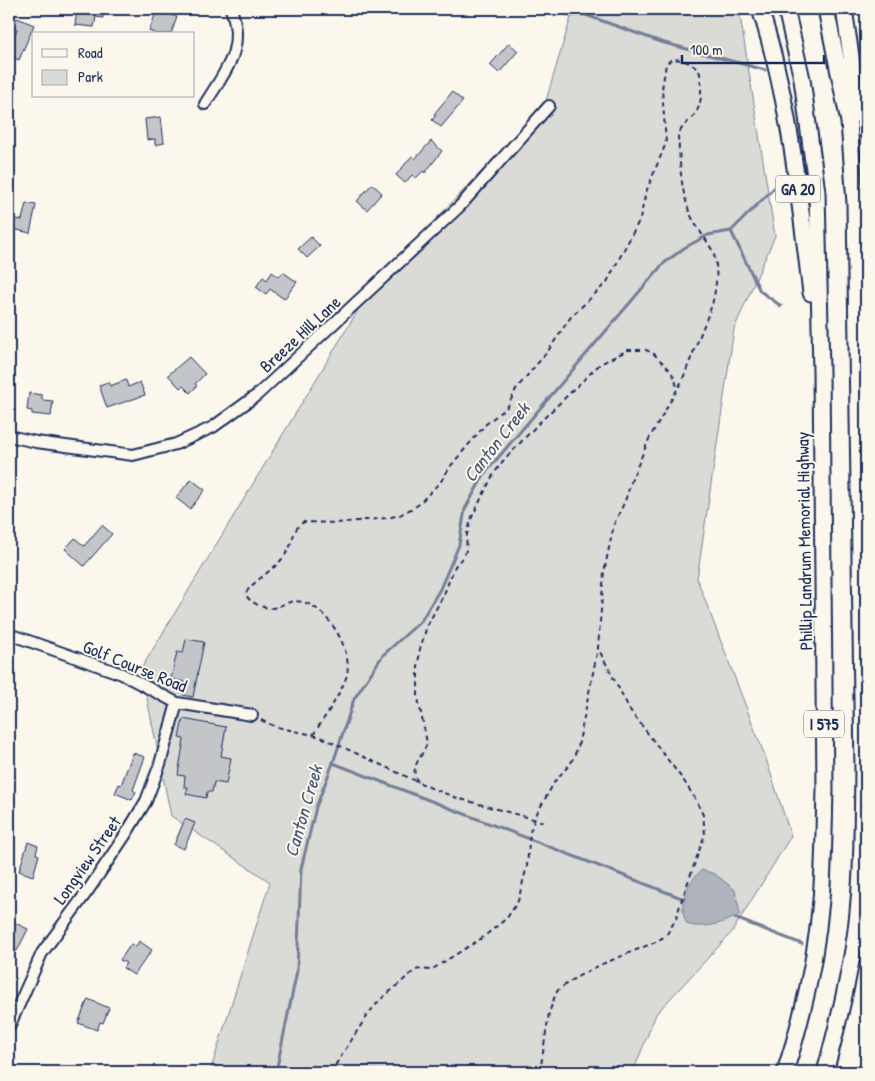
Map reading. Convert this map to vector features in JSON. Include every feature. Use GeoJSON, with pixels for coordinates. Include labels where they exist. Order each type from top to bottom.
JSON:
{"type":"FeatureCollection","features":[{"type":"Feature","properties":{"kind":"highway","name":"GA 20"},"geometry":{"type":"LineString","coordinates":[[760,9],[779,77],[791,135],[821,372]]}},
{"type":"Feature","properties":{"kind":"highway","name":"Phillip Landrum Memorial Highway"},"geometry":{"type":"LineString","coordinates":[[785,1072],[804,1000],[815,948],[821,900],[824,845],[821,372],[817,192],[802,79],[786,9]]}},
{"type":"Feature","properties":{"kind":"highway","name":"I 575"},"geometry":{"type":"LineString","coordinates":[[825,1072],[843,1003],[853,949],[862,857],[862,664],[855,203],[849,122],[826,9]]}},
{"type":"Feature","properties":{"kind":"highway"},"geometry":{"type":"LineString","coordinates":[[844,9],[854,93],[855,203]]}},
{"type":"Feature","properties":{"kind":"street"},"geometry":{"type":"LineString","coordinates":[[205,104],[230,64],[238,42],[235,20],[231,9]]}},
{"type":"Feature","properties":{"kind":"street","name":"Breeze Hill Lane"},"geometry":{"type":"LineString","coordinates":[[9,436],[36,442],[133,455],[176,444],[213,428],[257,395],[460,206],[549,106]]}},
{"type":"Feature","properties":{"kind":"street","name":"Golf Course Road"},"geometry":{"type":"LineString","coordinates":[[9,634],[122,674],[177,703],[252,715]]}},
{"type":"Feature","properties":{"kind":"street","name":"Longview Street"},"geometry":{"type":"LineString","coordinates":[[9,1027],[42,953],[89,889],[146,801],[160,764],[177,703]]}},
{"type":"Feature","properties":{"kind":"path"},"geometry":{"type":"LineString","coordinates":[[313,735],[346,679],[347,664],[338,634],[323,614],[308,603],[293,601],[272,608],[265,607],[250,600],[246,595],[247,591],[284,558],[289,550],[297,527],[304,522],[337,523],[387,518],[400,515],[418,505],[442,480],[449,468],[485,425],[508,406],[516,389],[548,351],[564,325],[608,282],[640,219],[646,192],[666,143],[662,89],[666,64],[672,59],[691,63],[700,73],[700,106],[692,119],[679,132],[678,137],[685,200],[693,223],[712,250],[715,265],[712,305],[677,390],[649,439],[614,524],[604,572],[598,648],[591,690],[575,755],[555,781],[535,819],[530,832],[524,881],[518,901],[510,914],[497,927],[466,949],[430,970],[419,969],[414,971],[400,982],[368,1014],[331,1072]]}},
{"type":"Feature","properties":{"kind":"path"},"geometry":{"type":"LineString","coordinates":[[418,782],[415,777],[416,764],[427,743],[417,683],[422,640],[456,566],[464,556],[472,517],[492,476],[510,452],[539,423],[600,364],[613,356],[639,348],[653,353],[673,374],[678,386],[677,390]]}},
{"type":"Feature","properties":{"kind":"path"},"geometry":{"type":"LineString","coordinates":[[540,1072],[549,1013],[556,993],[577,977],[607,962],[658,941],[667,934],[676,919],[705,834],[703,815],[696,800],[684,781],[630,710],[598,648]]}},
{"type":"Feature","properties":{"kind":"path"},"geometry":{"type":"LineString","coordinates":[[252,715],[269,724],[290,731],[324,738],[341,748],[418,782],[470,802],[544,822]]}},
{"type":"Feature","properties":{"kind":"green space"},"geometry":{"type":"Polygon","coordinates":[[[548,9],[565,9],[571,17],[548,9]]]}},
{"type":"Feature","properties":{"kind":"green space"},"geometry":{"type":"Polygon","coordinates":[[[639,9],[739,9],[775,236],[734,329],[697,579],[766,759],[791,836],[732,932],[656,1014],[633,1072],[210,1072],[270,882],[171,816],[141,669],[375,282],[544,107],[571,17],[639,9]]]}},
{"type":"Feature","properties":{"kind":"shaded area"},"geometry":{"type":"Polygon","coordinates":[[[702,870],[715,874],[735,890],[740,914],[714,925],[693,926],[687,924],[683,909],[685,894],[696,875],[702,870]]]}},
{"type":"Feature","properties":{"kind":"building"},"geometry":{"type":"Polygon","coordinates":[[[77,9],[104,9],[103,18],[96,17],[94,27],[75,25],[77,9]]]}},
{"type":"Feature","properties":{"kind":"building"},"geometry":{"type":"Polygon","coordinates":[[[157,10],[177,17],[172,32],[149,31],[157,10]]]}},
{"type":"Feature","properties":{"kind":"building"},"geometry":{"type":"Polygon","coordinates":[[[17,18],[34,25],[19,60],[9,56],[9,50],[17,29],[13,27],[17,18]]]}},
{"type":"Feature","properties":{"kind":"building"},"geometry":{"type":"Polygon","coordinates":[[[509,43],[518,51],[499,73],[490,65],[509,43]]]}},
{"type":"Feature","properties":{"kind":"building"},"geometry":{"type":"Polygon","coordinates":[[[452,92],[463,101],[441,127],[432,120],[436,115],[434,114],[452,92]]]}},
{"type":"Feature","properties":{"kind":"building"},"geometry":{"type":"Polygon","coordinates":[[[161,117],[164,143],[155,145],[155,139],[147,140],[145,119],[161,117]]]}},
{"type":"Feature","properties":{"kind":"building"},"geometry":{"type":"Polygon","coordinates":[[[431,141],[442,151],[425,173],[423,171],[416,178],[412,175],[405,183],[396,175],[412,156],[415,159],[431,141]]]}},
{"type":"Feature","properties":{"kind":"building"},"geometry":{"type":"Polygon","coordinates":[[[372,184],[382,193],[367,210],[357,201],[372,184]]]}},
{"type":"Feature","properties":{"kind":"building"},"geometry":{"type":"Polygon","coordinates":[[[26,203],[36,205],[30,233],[9,228],[9,218],[22,220],[26,203]]]}},
{"type":"Feature","properties":{"kind":"building"},"geometry":{"type":"Polygon","coordinates":[[[311,237],[320,246],[307,258],[298,249],[311,237]]]}},
{"type":"Feature","properties":{"kind":"building"},"geometry":{"type":"Polygon","coordinates":[[[272,272],[279,277],[283,272],[297,282],[284,299],[270,289],[266,294],[256,287],[263,277],[267,280],[272,272]]]}},
{"type":"Feature","properties":{"kind":"building"},"geometry":{"type":"Polygon","coordinates":[[[189,357],[205,374],[195,384],[197,386],[190,393],[183,386],[180,388],[168,375],[189,357]]]}},
{"type":"Feature","properties":{"kind":"building"},"geometry":{"type":"Polygon","coordinates":[[[126,380],[128,387],[140,382],[145,395],[107,408],[99,385],[108,382],[110,386],[126,380]]]}},
{"type":"Feature","properties":{"kind":"building"},"geometry":{"type":"Polygon","coordinates":[[[29,393],[42,395],[42,400],[53,401],[51,416],[32,414],[32,411],[27,410],[29,393]]]}},
{"type":"Feature","properties":{"kind":"building"},"geometry":{"type":"Polygon","coordinates":[[[191,479],[205,490],[190,509],[176,498],[191,479]]]}},
{"type":"Feature","properties":{"kind":"building"},"geometry":{"type":"Polygon","coordinates":[[[102,525],[112,534],[84,566],[65,549],[75,538],[84,546],[102,525]]]}},
{"type":"Feature","properties":{"kind":"building"},"geometry":{"type":"Polygon","coordinates":[[[186,639],[204,642],[193,697],[183,695],[185,682],[171,679],[177,652],[183,653],[186,639]]]}},
{"type":"Feature","properties":{"kind":"building"},"geometry":{"type":"Polygon","coordinates":[[[183,719],[226,727],[221,756],[231,758],[226,784],[214,782],[212,792],[207,792],[206,798],[186,794],[188,787],[184,787],[185,776],[178,775],[184,739],[179,738],[183,719]]]}},
{"type":"Feature","properties":{"kind":"building"},"geometry":{"type":"Polygon","coordinates":[[[133,753],[145,757],[133,790],[136,792],[132,800],[115,793],[119,784],[121,785],[133,753]]]}},
{"type":"Feature","properties":{"kind":"building"},"geometry":{"type":"Polygon","coordinates":[[[185,819],[195,823],[184,849],[174,845],[185,819]]]}},
{"type":"Feature","properties":{"kind":"building"},"geometry":{"type":"Polygon","coordinates":[[[28,842],[38,846],[36,854],[39,855],[33,876],[19,871],[28,842]]]}},
{"type":"Feature","properties":{"kind":"building"},"geometry":{"type":"Polygon","coordinates":[[[11,921],[28,929],[17,951],[9,947],[9,926],[11,921]]]}},
{"type":"Feature","properties":{"kind":"building"},"geometry":{"type":"Polygon","coordinates":[[[139,941],[152,950],[134,975],[123,968],[126,963],[120,960],[131,944],[136,947],[139,941]]]}},
{"type":"Feature","properties":{"kind":"building"},"geometry":{"type":"Polygon","coordinates":[[[88,999],[109,1008],[103,1023],[100,1022],[97,1030],[78,1023],[88,999]]]}},
{"type":"Feature","properties":{"kind":"waterway","name":"Canton Creek"},"geometry":{"type":"LineString","coordinates":[[569,9],[661,42],[765,70]]}},
{"type":"Feature","properties":{"kind":"waterway","name":"Canton Creek"},"geometry":{"type":"LineString","coordinates":[[276,1072],[297,971],[301,869],[316,807],[354,699],[383,655],[421,621],[440,589],[459,545],[465,509],[485,473],[663,264],[684,248],[708,235],[731,231],[775,187]]}},
{"type":"Feature","properties":{"kind":"waterway"},"geometry":{"type":"LineString","coordinates":[[731,231],[760,291],[781,306]]}},
{"type":"Feature","properties":{"kind":"waterway"},"geometry":{"type":"LineString","coordinates":[[333,763],[684,899]]}},
{"type":"Feature","properties":{"kind":"waterway"},"geometry":{"type":"LineString","coordinates":[[735,918],[802,944]]}}]}
